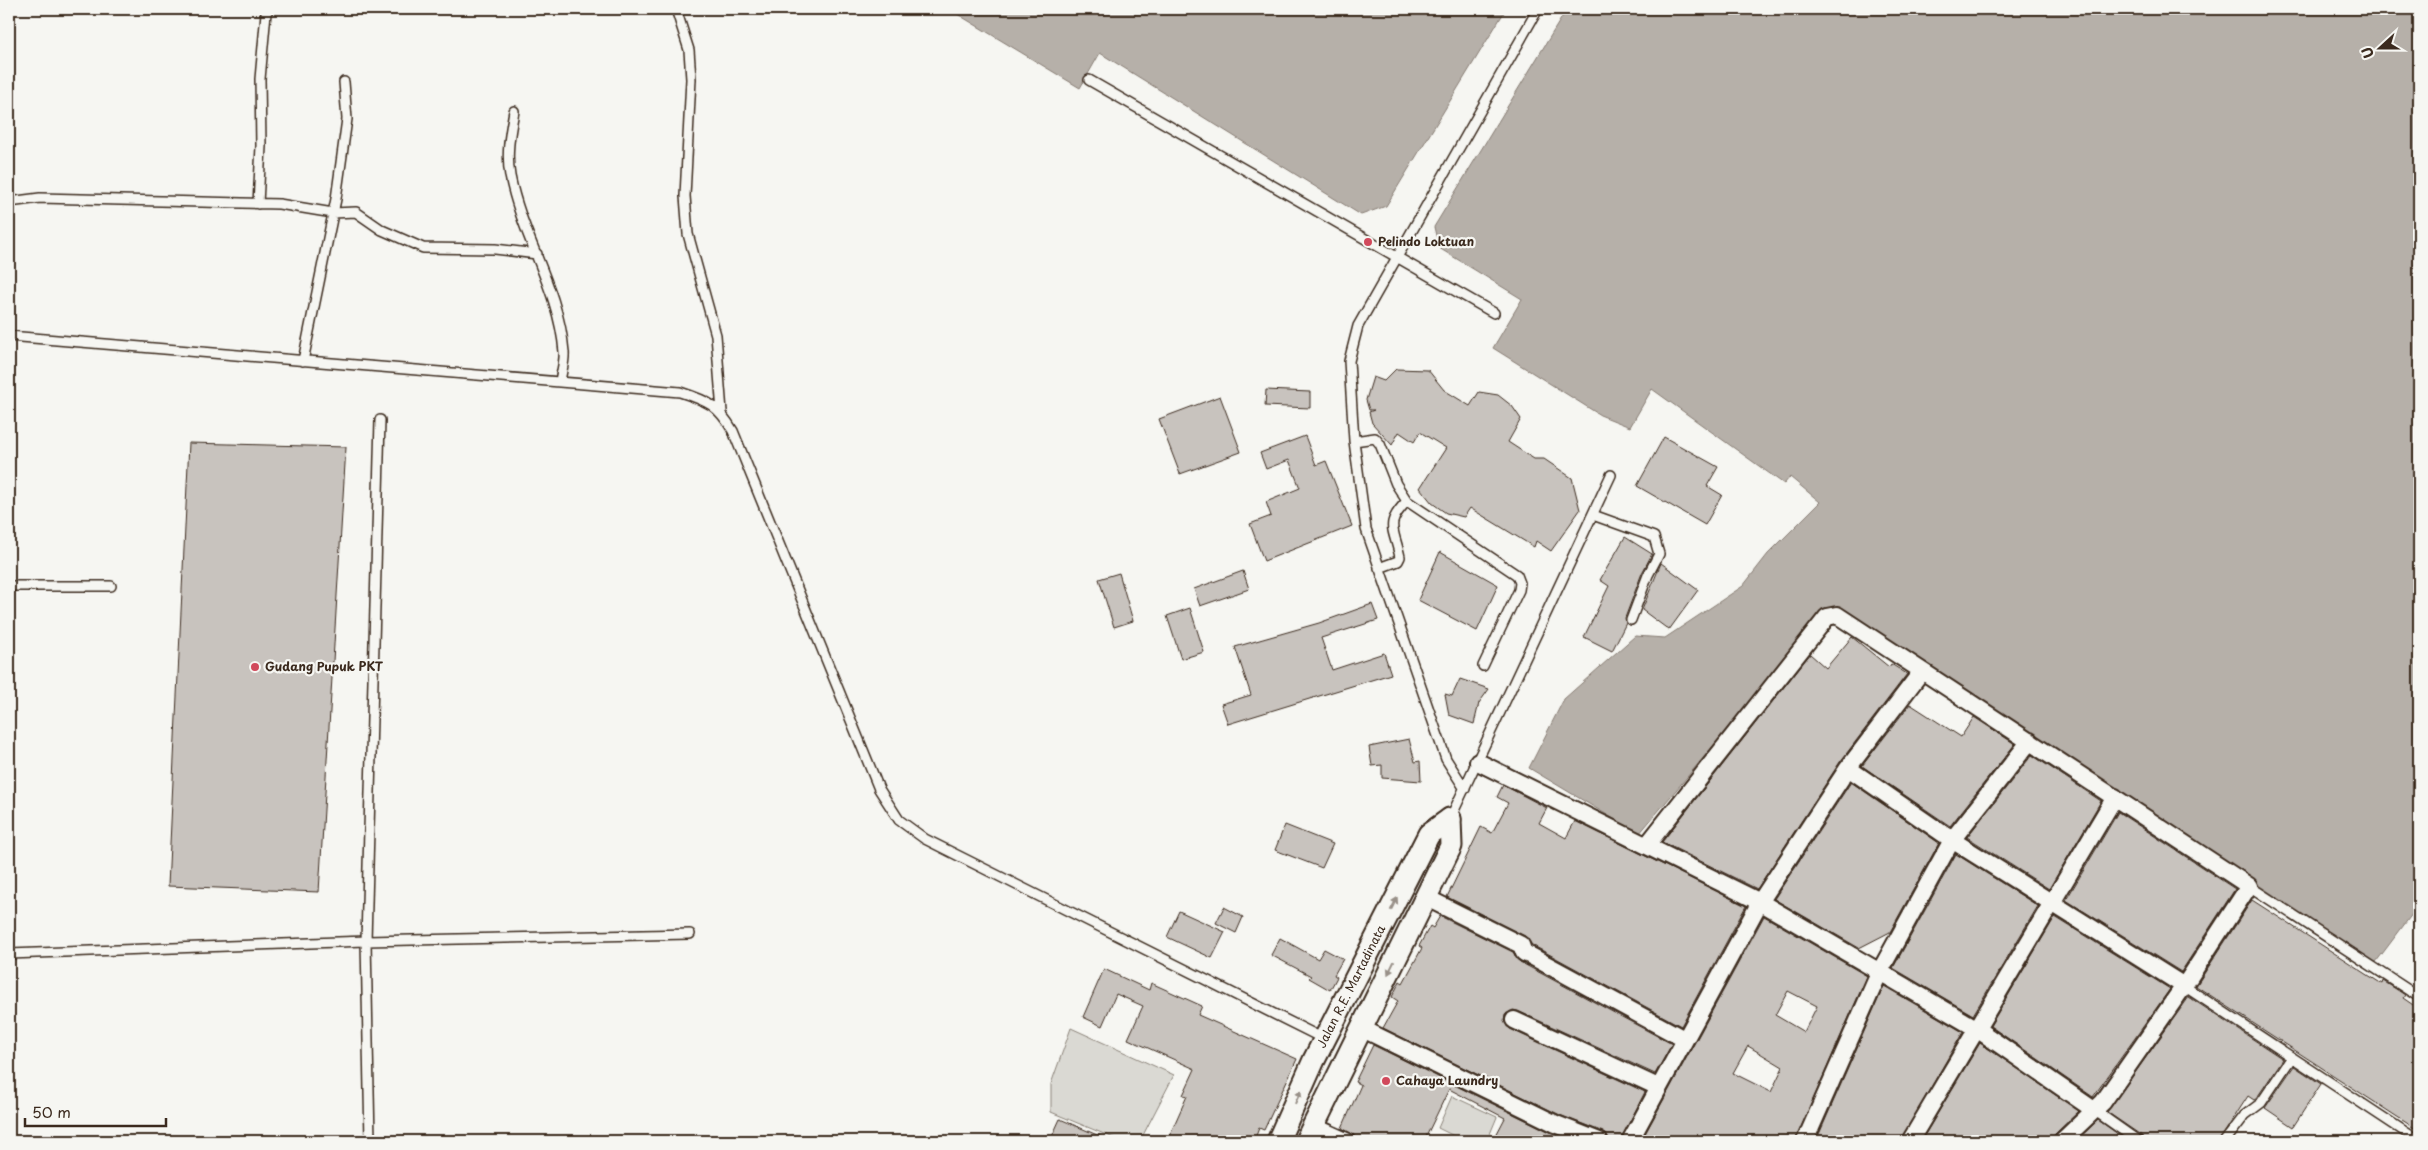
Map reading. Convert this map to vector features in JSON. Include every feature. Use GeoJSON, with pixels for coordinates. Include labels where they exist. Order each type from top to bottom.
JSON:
{"type":"FeatureCollection","features":[{"type":"Feature","properties":{"kind":"street"},"geometry":{"type":"LineString","coordinates":[[1647,845],[1827,617],[1837,615],[1843,617],[2250,886],[2184,986],[2103,1102],[2062,1141]]}},
{"type":"Feature","properties":{"kind":"street"},"geometry":{"type":"LineString","coordinates":[[1630,1141],[1760,902],[1848,768],[1922,671]]}},
{"type":"Feature","properties":{"kind":"street"},"geometry":{"type":"LineString","coordinates":[[1804,1141],[1880,971],[1952,840],[2030,741]]}},
{"type":"Feature","properties":{"kind":"street"},"geometry":{"type":"LineString","coordinates":[[1478,762],[1760,902],[1978,1029],[2094,1110]]}},
{"type":"Feature","properties":{"kind":"street"},"geometry":{"type":"LineString","coordinates":[[1848,768],[1952,840],[2184,986]]}},
{"type":"Feature","properties":{"kind":"street"},"geometry":{"type":"LineString","coordinates":[[1910,1141],[2115,798]]}},
{"type":"Feature","properties":{"kind":"street"},"geometry":{"type":"LineString","coordinates":[[1450,819],[1430,834],[1451,846]]}},
{"type":"Feature","properties":{"kind":"street"},"geometry":{"type":"LineString","coordinates":[[1450,819],[1451,846]]}},
{"type":"Feature","properties":{"kind":"street","name":"Jalan R.E. Martadinata"},"geometry":{"type":"LineString","coordinates":[[1278,1141],[1314,1060],[1430,834]]}},
{"type":"Feature","properties":{"kind":"street","name":"Jalan R.E. Martadinata"},"geometry":{"type":"LineString","coordinates":[[1310,1134],[1451,846]]}},
{"type":"Feature","properties":{"kind":"street"},"geometry":{"type":"LineString","coordinates":[[1425,897],[1521,945],[1524,953],[1684,1039]]}},
{"type":"Feature","properties":{"kind":"street"},"geometry":{"type":"LineString","coordinates":[[1514,1020],[1658,1087]]}},
{"type":"Feature","properties":{"kind":"street"},"geometry":{"type":"LineString","coordinates":[[1361,1028],[1556,1124],[1599,1141]]}},
{"type":"Feature","properties":{"kind":"street"},"geometry":{"type":"LineString","coordinates":[[1314,1060],[1340,1072]]}},
{"type":"Feature","properties":{"kind":"street"},"geometry":{"type":"LineString","coordinates":[[1310,1134],[1346,1141]]}},
{"type":"Feature","properties":{"kind":"lane"},"geometry":{"type":"LineString","coordinates":[[258,204],[262,146],[260,79],[269,9]]}},
{"type":"Feature","properties":{"kind":"lane"},"geometry":{"type":"LineString","coordinates":[[676,9],[689,50],[691,79],[685,196],[688,234],[716,335],[722,412]]}},
{"type":"Feature","properties":{"kind":"lane"},"geometry":{"type":"LineString","coordinates":[[1465,788],[1446,759],[1366,529],[1354,441],[1349,361],[1358,326],[1538,9]]}},
{"type":"Feature","properties":{"kind":"lane"},"geometry":{"type":"LineString","coordinates":[[1089,80],[1494,313]]}},
{"type":"Feature","properties":{"kind":"lane"},"geometry":{"type":"LineString","coordinates":[[303,361],[333,213],[347,119],[344,82]]}},
{"type":"Feature","properties":{"kind":"lane"},"geometry":{"type":"LineString","coordinates":[[514,111],[508,145],[510,176],[519,206],[558,310],[564,354],[560,382]]}},
{"type":"Feature","properties":{"kind":"lane"},"geometry":{"type":"LineString","coordinates":[[9,202],[40,198],[278,204],[333,213],[356,212],[388,234],[423,248],[495,249],[537,254]]}},
{"type":"Feature","properties":{"kind":"lane"},"geometry":{"type":"LineString","coordinates":[[9,336],[680,392],[705,400],[722,412],[733,431],[880,789],[899,820],[925,839],[950,852],[1325,1039]]}},
{"type":"Feature","properties":{"kind":"lane"},"geometry":{"type":"LineString","coordinates":[[370,1141],[366,941],[380,420]]}},
{"type":"Feature","properties":{"kind":"lane"},"geometry":{"type":"LineString","coordinates":[[1354,441],[1375,438],[1380,444],[1396,484],[1407,501],[1517,576],[1520,583],[1519,590],[1483,666]]}},
{"type":"Feature","properties":{"kind":"lane"},"geometry":{"type":"LineString","coordinates":[[1450,819],[1611,475]]}},
{"type":"Feature","properties":{"kind":"lane"},"geometry":{"type":"LineString","coordinates":[[1379,568],[1398,561],[1400,557],[1392,524],[1395,513],[1407,501]]}},
{"type":"Feature","properties":{"kind":"lane"},"geometry":{"type":"LineString","coordinates":[[1593,515],[1654,537],[1658,545],[1658,554],[1630,620]]}},
{"type":"Feature","properties":{"kind":"lane"},"geometry":{"type":"LineString","coordinates":[[9,586],[111,586]]}},
{"type":"Feature","properties":{"kind":"lane"},"geometry":{"type":"LineString","coordinates":[[2250,886],[2419,996]]}},
{"type":"Feature","properties":{"kind":"lane"},"geometry":{"type":"LineString","coordinates":[[9,954],[366,941],[690,934]]}},
{"type":"Feature","properties":{"kind":"lane"},"geometry":{"type":"LineString","coordinates":[[2184,986],[2419,1141]]}},
{"type":"Feature","properties":{"kind":"lane"},"geometry":{"type":"LineString","coordinates":[[2225,1141],[2245,1115],[2261,1103],[2292,1057]]}},
{"type":"Feature","properties":{"kind":"lane"},"geometry":{"type":"LineString","coordinates":[[2094,1110],[2138,1141]]}},
{"type":"Feature","properties":{"kind":"shaded area"},"geometry":{"type":"Polygon","coordinates":[[[949,9],[1506,9],[1386,206],[1361,215],[1100,53],[1080,88],[949,9]]]}},
{"type":"Feature","properties":{"kind":"shaded area"},"geometry":{"type":"Polygon","coordinates":[[[1567,9],[2419,9],[2419,905],[2376,962],[1840,611],[1826,612],[1639,834],[1529,768],[1564,699],[1635,636],[1665,638],[1743,586],[1768,554],[1820,502],[1790,477],[1784,484],[1652,389],[1630,427],[1600,415],[1493,348],[1522,299],[1439,248],[1434,227],[1567,9]]]}},
{"type":"Feature","properties":{"kind":"shaded area"},"geometry":{"type":"Polygon","coordinates":[[[1071,1028],[1174,1075],[1140,1141],[1121,1141],[1051,1112],[1051,1084],[1071,1028]]]}},
{"type":"Feature","properties":{"kind":"shaded area"},"geometry":{"type":"Polygon","coordinates":[[[1452,1096],[1497,1117],[1487,1141],[1464,1141],[1438,1128],[1452,1096]]]}},
{"type":"Feature","properties":{"kind":"building"},"geometry":{"type":"Polygon","coordinates":[[[1396,369],[1428,370],[1444,390],[1470,406],[1479,392],[1498,395],[1512,406],[1521,419],[1508,442],[1534,459],[1544,459],[1572,478],[1580,510],[1551,551],[1536,541],[1534,547],[1470,508],[1464,517],[1446,513],[1432,503],[1420,488],[1446,448],[1420,432],[1414,442],[1399,432],[1392,445],[1372,423],[1369,412],[1374,410],[1369,410],[1366,400],[1373,377],[1384,381],[1396,369]]]}},
{"type":"Feature","properties":{"kind":"building"},"geometry":{"type":"Polygon","coordinates":[[[1266,390],[1310,392],[1310,408],[1265,406],[1266,390]]]}},
{"type":"Feature","properties":{"kind":"building"},"geometry":{"type":"Polygon","coordinates":[[[1220,396],[1241,452],[1180,474],[1159,419],[1220,396]]]}},
{"type":"Feature","properties":{"kind":"building"},"geometry":{"type":"Polygon","coordinates":[[[1305,436],[1316,465],[1326,461],[1352,526],[1264,561],[1250,524],[1271,516],[1266,502],[1300,488],[1289,460],[1266,469],[1260,453],[1305,436]]]}},
{"type":"Feature","properties":{"kind":"building"},"geometry":{"type":"Polygon","coordinates":[[[1664,437],[1718,467],[1707,486],[1722,495],[1705,525],[1637,486],[1664,437]]]}},
{"type":"Feature","properties":{"kind":"building","name":"Gudang Pupuk PKT"},"geometry":{"type":"Polygon","coordinates":[[[189,443],[346,447],[319,892],[168,886],[189,443]]]}},
{"type":"Feature","properties":{"kind":"building"},"geometry":{"type":"Polygon","coordinates":[[[1625,537],[1652,554],[1642,573],[1625,618],[1626,623],[1612,651],[1584,637],[1609,586],[1600,580],[1625,537]]]}},
{"type":"Feature","properties":{"kind":"building"},"geometry":{"type":"Polygon","coordinates":[[[1440,552],[1498,585],[1477,631],[1418,600],[1440,552]]]}},
{"type":"Feature","properties":{"kind":"building"},"geometry":{"type":"Polygon","coordinates":[[[1661,563],[1698,590],[1669,630],[1642,610],[1661,563]]]}},
{"type":"Feature","properties":{"kind":"building"},"geometry":{"type":"Polygon","coordinates":[[[1243,571],[1249,589],[1200,606],[1194,589],[1243,571]]]}},
{"type":"Feature","properties":{"kind":"building"},"geometry":{"type":"Polygon","coordinates":[[[1119,573],[1133,621],[1114,627],[1099,579],[1119,573]]]}},
{"type":"Feature","properties":{"kind":"building"},"geometry":{"type":"Polygon","coordinates":[[[1372,604],[1378,620],[1321,638],[1332,670],[1384,653],[1391,674],[1228,724],[1221,704],[1251,695],[1235,647],[1319,623],[1372,604]]]}},
{"type":"Feature","properties":{"kind":"building"},"geometry":{"type":"Polygon","coordinates":[[[1190,608],[1204,652],[1181,659],[1167,616],[1190,608]]]}},
{"type":"Feature","properties":{"kind":"building"},"geometry":{"type":"Polygon","coordinates":[[[1852,637],[1889,667],[1891,664],[1907,674],[1840,762],[1757,889],[1662,842],[1810,654],[1826,668],[1852,637]]]}},
{"type":"Feature","properties":{"kind":"building"},"geometry":{"type":"Polygon","coordinates":[[[1460,679],[1489,689],[1479,703],[1474,724],[1449,715],[1445,694],[1452,696],[1460,679]]]}},
{"type":"Feature","properties":{"kind":"building"},"geometry":{"type":"Polygon","coordinates":[[[1910,704],[1961,737],[1974,717],[2015,744],[1950,826],[1862,766],[1910,704]]]}},
{"type":"Feature","properties":{"kind":"building"},"geometry":{"type":"Polygon","coordinates":[[[1409,739],[1415,762],[1420,761],[1421,781],[1382,778],[1382,765],[1372,766],[1369,747],[1409,739]]]}},
{"type":"Feature","properties":{"kind":"building"},"geometry":{"type":"Polygon","coordinates":[[[2032,755],[2101,801],[2049,889],[1967,837],[2032,755]]]}},
{"type":"Feature","properties":{"kind":"building"},"geometry":{"type":"Polygon","coordinates":[[[1851,782],[1939,843],[1890,932],[1859,948],[1774,899],[1851,782]]]}},
{"type":"Feature","properties":{"kind":"building"},"geometry":{"type":"Polygon","coordinates":[[[1503,785],[1547,808],[1539,823],[1566,838],[1575,821],[1746,906],[1681,1026],[1532,945],[1525,936],[1447,897],[1481,827],[1492,833],[1508,803],[1497,797],[1503,785]]]}},
{"type":"Feature","properties":{"kind":"building"},"geometry":{"type":"Polygon","coordinates":[[[2118,812],[2235,889],[2181,972],[2066,900],[2118,812]]]}},
{"type":"Feature","properties":{"kind":"building"},"geometry":{"type":"Polygon","coordinates":[[[1285,825],[1333,844],[1322,868],[1275,850],[1285,825]]]}},
{"type":"Feature","properties":{"kind":"building"},"geometry":{"type":"Polygon","coordinates":[[[1956,854],[2038,906],[1973,1015],[1893,968],[1956,854]]]}},
{"type":"Feature","properties":{"kind":"building"},"geometry":{"type":"Polygon","coordinates":[[[2252,900],[2382,984],[2383,981],[2396,989],[2405,995],[2403,998],[2419,1009],[2419,1131],[2196,986],[2252,900]]]}},
{"type":"Feature","properties":{"kind":"building"},"geometry":{"type":"Polygon","coordinates":[[[1224,907],[1243,917],[1236,933],[1216,923],[1224,907]]]}},
{"type":"Feature","properties":{"kind":"building"},"geometry":{"type":"Polygon","coordinates":[[[1179,911],[1225,932],[1212,958],[1167,937],[1179,911]]]}},
{"type":"Feature","properties":{"kind":"building"},"geometry":{"type":"Polygon","coordinates":[[[1440,916],[1513,952],[1520,962],[1672,1044],[1655,1074],[1518,1011],[1513,1010],[1505,1015],[1504,1021],[1510,1029],[1645,1092],[1620,1141],[1609,1141],[1607,1135],[1603,1132],[1560,1115],[1383,1028],[1398,1001],[1392,997],[1400,981],[1403,983],[1422,948],[1419,946],[1430,926],[1433,928],[1440,916]]]}},
{"type":"Feature","properties":{"kind":"building"},"geometry":{"type":"Polygon","coordinates":[[[1764,916],[1867,976],[1795,1141],[1641,1141],[1764,916]],[[1788,991],[1775,1015],[1804,1032],[1817,1006],[1788,991]],[[1748,1046],[1733,1073],[1771,1092],[1783,1067],[1748,1046]]]}},
{"type":"Feature","properties":{"kind":"building"},"geometry":{"type":"Polygon","coordinates":[[[2055,917],[2170,989],[2093,1097],[1990,1026],[2055,917]]]}},
{"type":"Feature","properties":{"kind":"building"},"geometry":{"type":"Polygon","coordinates":[[[1280,938],[1318,959],[1324,949],[1343,959],[1334,975],[1337,977],[1330,990],[1309,978],[1311,976],[1271,955],[1280,938]]]}},
{"type":"Feature","properties":{"kind":"building"},"geometry":{"type":"Polygon","coordinates":[[[1104,969],[1149,990],[1151,983],[1202,1006],[1198,1015],[1297,1059],[1264,1130],[1259,1128],[1254,1141],[1167,1141],[1187,1096],[1183,1095],[1195,1069],[1128,1039],[1143,1006],[1116,994],[1102,1026],[1083,1017],[1104,969]]]}},
{"type":"Feature","properties":{"kind":"building"},"geometry":{"type":"Polygon","coordinates":[[[1884,986],[1963,1032],[1900,1141],[1816,1141],[1884,986]]]}},
{"type":"Feature","properties":{"kind":"building"},"geometry":{"type":"Polygon","coordinates":[[[2189,997],[2283,1059],[2256,1099],[2254,1100],[2248,1096],[2219,1141],[2144,1141],[2142,1136],[2107,1112],[2189,997]]]}},
{"type":"Feature","properties":{"kind":"building"},"geometry":{"type":"Polygon","coordinates":[[[1980,1043],[2079,1111],[2055,1134],[2052,1141],[1921,1141],[1980,1043]]]}},
{"type":"Feature","properties":{"kind":"building"},"geometry":{"type":"Polygon","coordinates":[[[1373,1045],[1572,1141],[1493,1141],[1505,1118],[1449,1089],[1424,1141],[1356,1141],[1354,1135],[1342,1128],[1361,1085],[1355,1082],[1373,1045]]]}},
{"type":"Feature","properties":{"kind":"building"},"geometry":{"type":"Polygon","coordinates":[[[2294,1066],[2321,1084],[2293,1127],[2265,1108],[2294,1066]]]}},
{"type":"Feature","properties":{"kind":"building"},"geometry":{"type":"Polygon","coordinates":[[[1060,1119],[1111,1141],[1050,1141],[1060,1119]]]}},
{"type":"Feature","properties":{"kind":"building"},"geometry":{"type":"Polygon","coordinates":[[[2098,1120],[2128,1141],[2076,1141],[2098,1120]]]}},
{"type":"Feature","properties":{"kind":"place","name":"Pelindo Loktuan"},"geometry":{"type":"Point","coordinates":[1368,242]}},
{"type":"Feature","properties":{"kind":"place","name":"Gudang Pupuk PKT"},"geometry":{"type":"Point","coordinates":[255,667]}},
{"type":"Feature","properties":{"kind":"place","name":"Cahaya Laundry"},"geometry":{"type":"Point","coordinates":[1386,1081]}}]}
